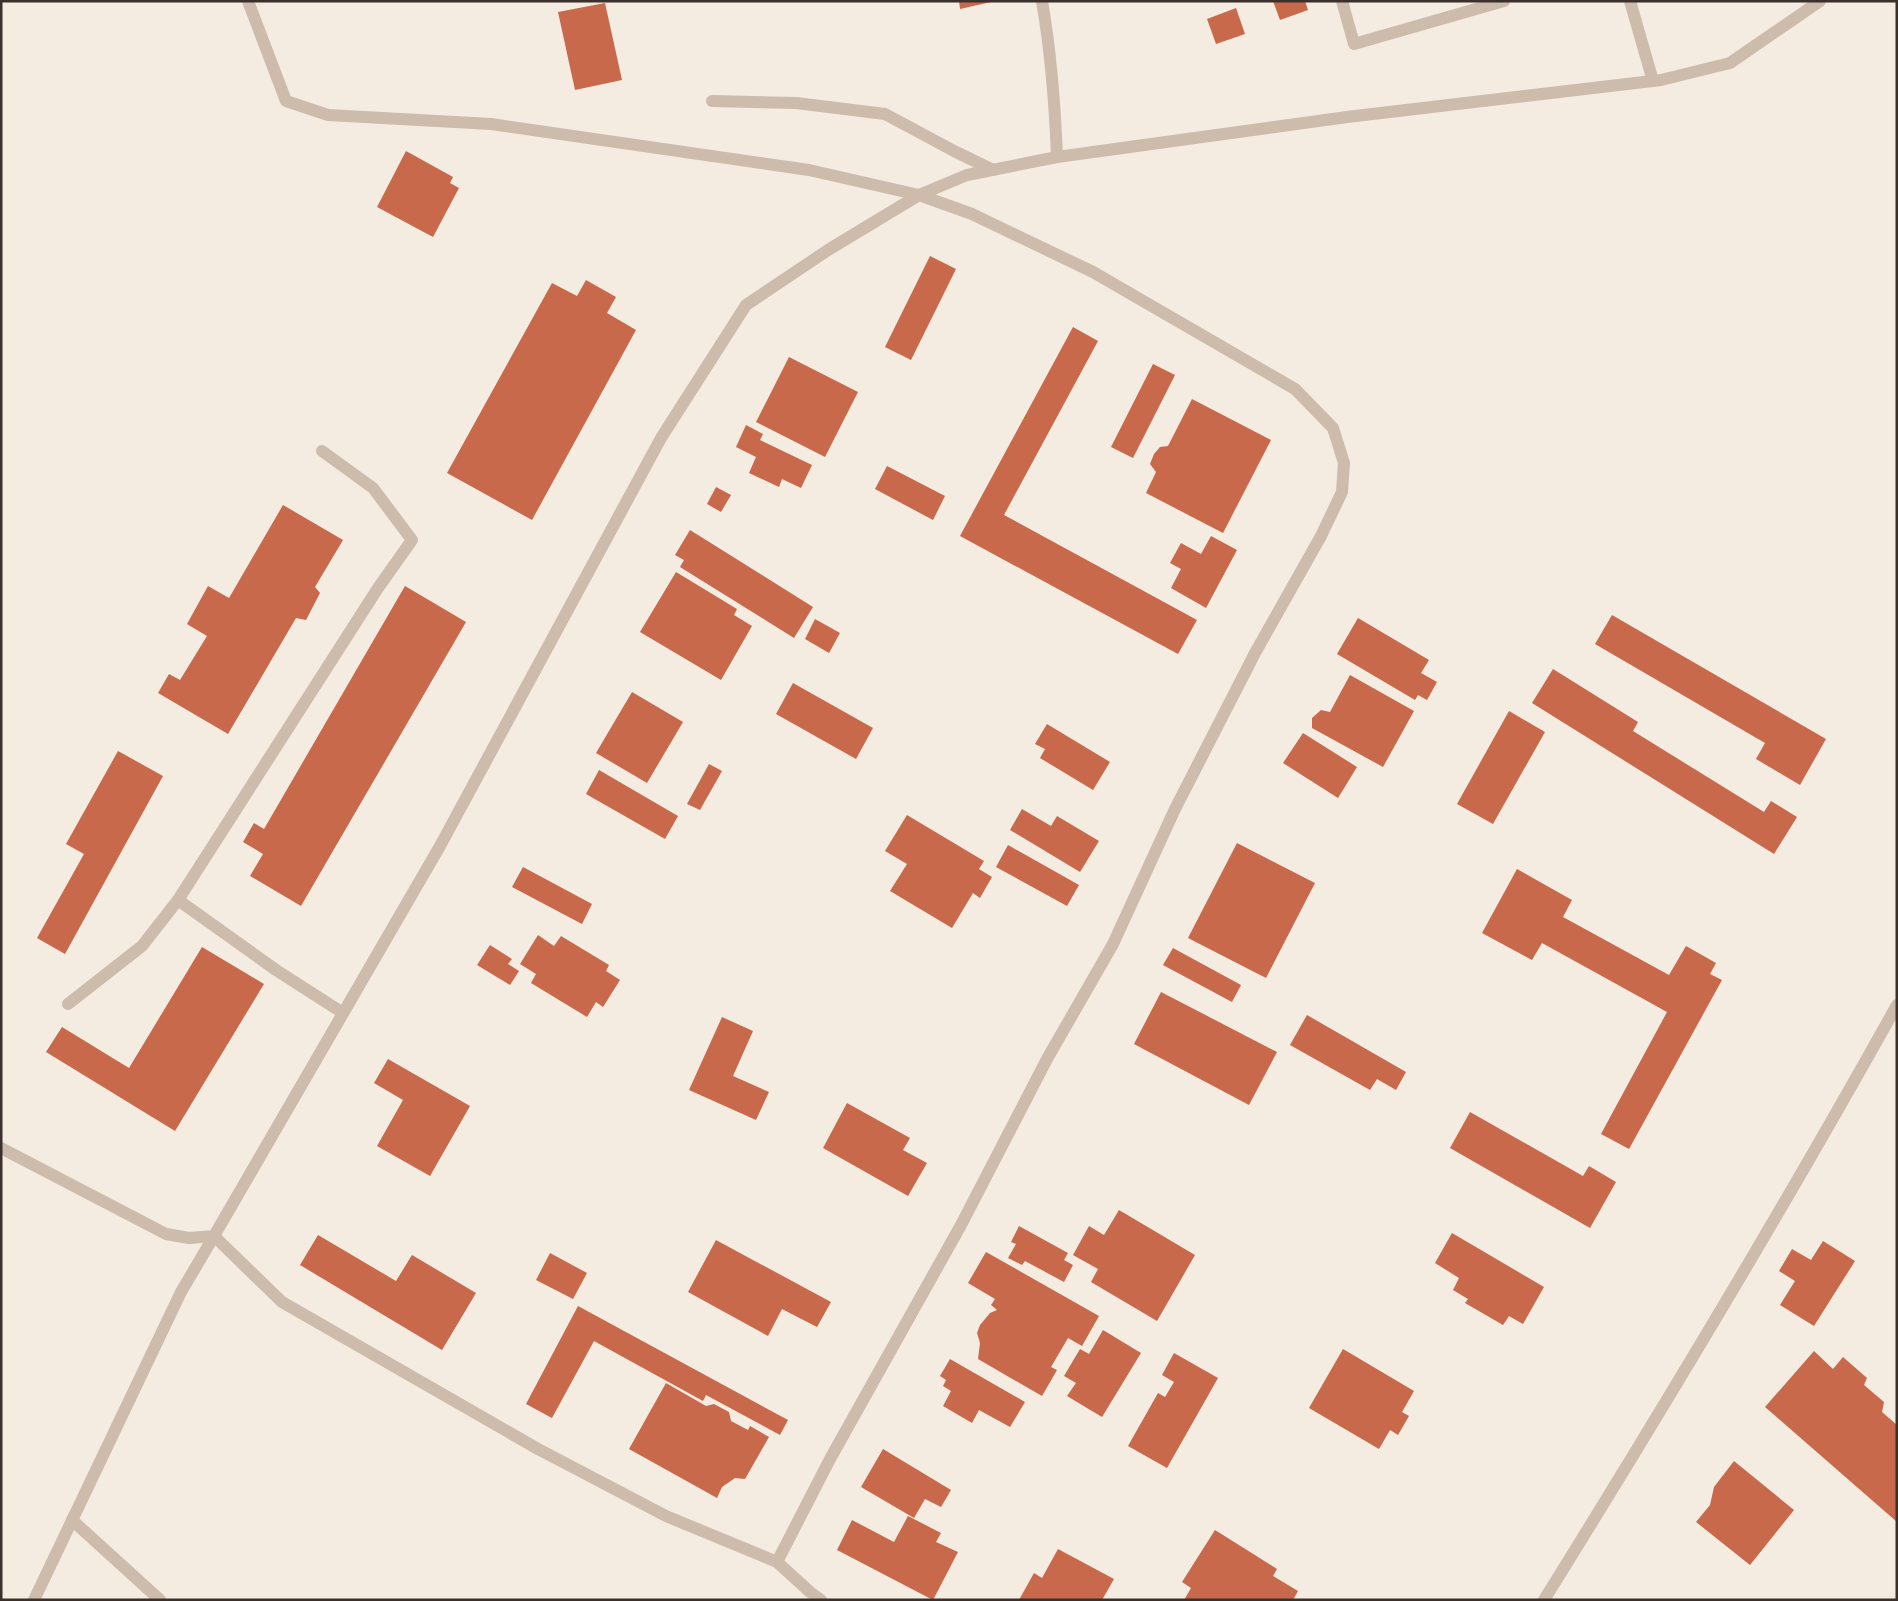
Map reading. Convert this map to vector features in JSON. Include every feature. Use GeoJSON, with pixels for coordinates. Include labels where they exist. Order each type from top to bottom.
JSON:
{"type":"FeatureCollection","features":[{"type":"Feature","properties":{"kind":"street"},"geometry":{"type":"LineString","coordinates":[[248,1],[286,101],[328,116],[491,124],[809,170],[919,195],[972,214],[1093,272],[1296,389],[1333,428],[1344,463],[1342,492],[1321,536],[1255,653],[1179,800],[1113,944],[1047,1059],[956,1234],[830,1459],[777,1562]]}},
{"type":"Feature","properties":{"kind":"street"},"geometry":{"type":"LineString","coordinates":[[1042,1],[1054,103],[1057,156]]}},
{"type":"Feature","properties":{"kind":"street"},"geometry":{"type":"LineString","coordinates":[[1342,1],[1354,44],[1504,1]]}},
{"type":"Feature","properties":{"kind":"street"},"geometry":{"type":"LineString","coordinates":[[1630,1],[1653,81]]}},
{"type":"Feature","properties":{"kind":"street"},"geometry":{"type":"LineString","coordinates":[[34,1600],[181,1292],[440,846],[661,438],[746,305],[828,250],[919,195],[967,175],[1057,156],[1347,117],[1653,81],[1730,63],[1817,2]]}},
{"type":"Feature","properties":{"kind":"street"},"geometry":{"type":"LineString","coordinates":[[712,102],[796,103],[885,114],[993,170]]}},
{"type":"Feature","properties":{"kind":"street"},"geometry":{"type":"LineString","coordinates":[[68,1004],[142,946],[178,900],[378,588],[412,540],[373,488],[322,451]]}},
{"type":"Feature","properties":{"kind":"street"},"geometry":{"type":"LineString","coordinates":[[178,900],[276,970],[343,1013]]}},
{"type":"Feature","properties":{"kind":"street"},"geometry":{"type":"LineString","coordinates":[[1544,1600],[1818,1145],[1897,1005]]}},
{"type":"Feature","properties":{"kind":"street"},"geometry":{"type":"LineString","coordinates":[[1,1148],[166,1234],[189,1238],[214,1236],[282,1302],[538,1449],[666,1516],[777,1562],[821,1600]]}},
{"type":"Feature","properties":{"kind":"street"},"geometry":{"type":"LineString","coordinates":[[72,1520],[160,1600]]}},
{"type":"Feature","properties":{"kind":"building"},"geometry":{"type":"Polygon","coordinates":[[[959,1],[991,1],[991,2],[960,9],[959,1]]]}},
{"type":"Feature","properties":{"kind":"building"},"geometry":{"type":"Polygon","coordinates":[[[1273,1],[1305,1],[1308,10],[1280,20],[1273,1]]]}},
{"type":"Feature","properties":{"kind":"building"},"geometry":{"type":"Polygon","coordinates":[[[605,3],[622,80],[575,90],[558,12],[605,3]]]}},
{"type":"Feature","properties":{"kind":"building"},"geometry":{"type":"Polygon","coordinates":[[[1236,8],[1245,34],[1216,44],[1207,19],[1236,8]]]}},
{"type":"Feature","properties":{"kind":"building"},"geometry":{"type":"Polygon","coordinates":[[[406,151],[453,177],[450,183],[459,188],[433,237],[377,207],[406,151]]]}},
{"type":"Feature","properties":{"kind":"building"},"geometry":{"type":"Polygon","coordinates":[[[930,256],[956,269],[911,360],[885,347],[930,256]]]}},
{"type":"Feature","properties":{"kind":"building"},"geometry":{"type":"Polygon","coordinates":[[[586,280],[616,297],[607,313],[636,330],[532,520],[447,473],[552,283],[577,296],[586,280]]]}},
{"type":"Feature","properties":{"kind":"building"},"geometry":{"type":"Polygon","coordinates":[[[1073,327],[1098,341],[1004,515],[1197,620],[1178,654],[960,536],[1073,327]]]}},
{"type":"Feature","properties":{"kind":"building"},"geometry":{"type":"Polygon","coordinates":[[[789,357],[858,392],[825,457],[756,422],[789,357]]]}},
{"type":"Feature","properties":{"kind":"building"},"geometry":{"type":"Polygon","coordinates":[[[1153,364],[1175,375],[1133,458],[1111,447],[1153,364]]]}},
{"type":"Feature","properties":{"kind":"building"},"geometry":{"type":"Polygon","coordinates":[[[1192,399],[1271,440],[1223,533],[1146,493],[1156,472],[1150,464],[1154,454],[1160,447],[1168,446],[1192,399]]]}},
{"type":"Feature","properties":{"kind":"building"},"geometry":{"type":"Polygon","coordinates":[[[746,425],[763,434],[760,440],[812,465],[801,488],[782,479],[779,487],[749,473],[756,457],[736,447],[746,425]]]}},
{"type":"Feature","properties":{"kind":"building"},"geometry":{"type":"Polygon","coordinates":[[[887,466],[945,496],[933,520],[875,489],[887,466]]]}},
{"type":"Feature","properties":{"kind":"building"},"geometry":{"type":"Polygon","coordinates":[[[716,487],[731,495],[721,512],[707,504],[716,487]]]}},
{"type":"Feature","properties":{"kind":"building"},"geometry":{"type":"Polygon","coordinates":[[[283,505],[343,540],[315,587],[320,593],[306,620],[296,618],[228,734],[158,693],[169,674],[180,680],[207,636],[187,624],[208,586],[229,598],[283,505]]]}},
{"type":"Feature","properties":{"kind":"building"},"geometry":{"type":"Polygon","coordinates":[[[690,530],[813,607],[794,638],[680,567],[684,560],[675,555],[690,530]]]}},
{"type":"Feature","properties":{"kind":"building"},"geometry":{"type":"Polygon","coordinates":[[[1211,536],[1237,550],[1206,608],[1171,588],[1181,569],[1170,563],[1181,543],[1201,554],[1211,536]]]}},
{"type":"Feature","properties":{"kind":"building"},"geometry":{"type":"Polygon","coordinates":[[[676,572],[737,609],[734,615],[752,626],[721,680],[640,632],[676,572]]]}},
{"type":"Feature","properties":{"kind":"building"},"geometry":{"type":"Polygon","coordinates":[[[405,586],[466,622],[301,906],[250,876],[263,854],[243,842],[254,823],[264,829],[405,586]]]}},
{"type":"Feature","properties":{"kind":"building"},"geometry":{"type":"Polygon","coordinates":[[[1612,615],[1826,739],[1800,785],[1756,759],[1765,743],[1595,644],[1612,615]]]}},
{"type":"Feature","properties":{"kind":"building"},"geometry":{"type":"Polygon","coordinates":[[[1358,618],[1429,660],[1421,673],[1437,682],[1427,700],[1418,695],[1415,700],[1337,654],[1358,618]]]}},
{"type":"Feature","properties":{"kind":"building"},"geometry":{"type":"Polygon","coordinates":[[[815,619],[840,633],[829,653],[805,639],[815,619]]]}},
{"type":"Feature","properties":{"kind":"building"},"geometry":{"type":"Polygon","coordinates":[[[1553,669],[1638,722],[1633,731],[1764,812],[1771,801],[1797,817],[1774,854],[1532,703],[1553,669]]]}},
{"type":"Feature","properties":{"kind":"building"},"geometry":{"type":"Polygon","coordinates":[[[1350,675],[1414,711],[1383,767],[1312,728],[1312,718],[1321,710],[1330,712],[1350,675]]]}},
{"type":"Feature","properties":{"kind":"building"},"geometry":{"type":"Polygon","coordinates":[[[793,683],[873,728],[856,759],[776,714],[793,683]]]}},
{"type":"Feature","properties":{"kind":"building"},"geometry":{"type":"Polygon","coordinates":[[[632,692],[683,722],[647,783],[596,753],[632,692]]]}},
{"type":"Feature","properties":{"kind":"building"},"geometry":{"type":"Polygon","coordinates":[[[1509,711],[1545,732],[1493,824],[1457,804],[1509,711]]]}},
{"type":"Feature","properties":{"kind":"building"},"geometry":{"type":"Polygon","coordinates":[[[1047,724],[1110,762],[1093,790],[1040,758],[1045,749],[1035,744],[1047,724]]]}},
{"type":"Feature","properties":{"kind":"building"},"geometry":{"type":"Polygon","coordinates":[[[1303,733],[1357,767],[1338,798],[1283,763],[1303,733]]]}},
{"type":"Feature","properties":{"kind":"building"},"geometry":{"type":"Polygon","coordinates":[[[118,751],[163,776],[65,954],[37,938],[84,854],[66,844],[118,751]]]}},
{"type":"Feature","properties":{"kind":"building"},"geometry":{"type":"Polygon","coordinates":[[[709,764],[722,771],[700,810],[687,804],[709,764]]]}},
{"type":"Feature","properties":{"kind":"building"},"geometry":{"type":"Polygon","coordinates":[[[599,770],[678,816],[665,839],[586,794],[599,770]]]}},
{"type":"Feature","properties":{"kind":"building"},"geometry":{"type":"Polygon","coordinates":[[[1022,809],[1051,826],[1057,816],[1099,841],[1080,872],[1010,830],[1022,809]]]}},
{"type":"Feature","properties":{"kind":"building"},"geometry":{"type":"Polygon","coordinates":[[[907,815],[984,861],[979,869],[992,877],[980,898],[973,893],[952,928],[890,891],[907,864],[885,851],[907,815]]]}},
{"type":"Feature","properties":{"kind":"building"},"geometry":{"type":"Polygon","coordinates":[[[1237,843],[1315,883],[1266,978],[1188,938],[1237,843]]]}},
{"type":"Feature","properties":{"kind":"building"},"geometry":{"type":"Polygon","coordinates":[[[1008,845],[1079,885],[1067,906],[996,867],[1008,845]]]}},
{"type":"Feature","properties":{"kind":"building"},"geometry":{"type":"Polygon","coordinates":[[[523,867],[592,904],[582,924],[512,887],[523,867]]]}},
{"type":"Feature","properties":{"kind":"building"},"geometry":{"type":"Polygon","coordinates":[[[1517,869],[1572,900],[1563,917],[1669,975],[1686,946],[1716,963],[1710,974],[1722,980],[1629,1149],[1601,1134],[1667,1012],[1542,943],[1532,960],[1482,933],[1517,869]]]}},
{"type":"Feature","properties":{"kind":"building"},"geometry":{"type":"Polygon","coordinates":[[[538,935],[554,946],[561,936],[609,965],[606,971],[620,980],[603,1007],[596,1002],[587,1017],[531,983],[536,974],[520,964],[538,935]]]}},
{"type":"Feature","properties":{"kind":"building"},"geometry":{"type":"Polygon","coordinates":[[[490,945],[512,959],[508,964],[519,971],[510,985],[477,965],[490,945]]]}},
{"type":"Feature","properties":{"kind":"building"},"geometry":{"type":"Polygon","coordinates":[[[202,947],[264,984],[175,1131],[46,1052],[62,1027],[129,1068],[202,947]]]}},
{"type":"Feature","properties":{"kind":"building"},"geometry":{"type":"Polygon","coordinates":[[[1173,948],[1241,985],[1232,1002],[1163,965],[1173,948]]]}},
{"type":"Feature","properties":{"kind":"building"},"geometry":{"type":"Polygon","coordinates":[[[1161,992],[1277,1052],[1249,1105],[1134,1044],[1161,992]]]}},
{"type":"Feature","properties":{"kind":"building"},"geometry":{"type":"Polygon","coordinates":[[[1307,1015],[1406,1072],[1396,1090],[1377,1079],[1370,1090],[1290,1045],[1307,1015]]]}},
{"type":"Feature","properties":{"kind":"building"},"geometry":{"type":"Polygon","coordinates":[[[722,1017],[753,1031],[733,1076],[769,1092],[756,1120],[689,1090],[722,1017]]]}},
{"type":"Feature","properties":{"kind":"building"},"geometry":{"type":"Polygon","coordinates":[[[388,1059],[470,1106],[430,1176],[377,1146],[403,1100],[374,1083],[388,1059]]]}},
{"type":"Feature","properties":{"kind":"building"},"geometry":{"type":"Polygon","coordinates":[[[847,1103],[910,1138],[903,1150],[927,1163],[908,1196],[823,1148],[847,1103]]]}},
{"type":"Feature","properties":{"kind":"building"},"geometry":{"type":"Polygon","coordinates":[[[1470,1112],[1583,1176],[1589,1166],[1616,1182],[1590,1228],[1450,1148],[1470,1112]]]}},
{"type":"Feature","properties":{"kind":"building"},"geometry":{"type":"Polygon","coordinates":[[[1119,1210],[1195,1255],[1157,1321],[1091,1282],[1098,1269],[1073,1255],[1089,1226],[1104,1235],[1119,1210]]]}},
{"type":"Feature","properties":{"kind":"building"},"geometry":{"type":"Polygon","coordinates":[[[1019,1226],[1068,1253],[1064,1260],[1073,1265],[1064,1282],[1025,1261],[1022,1265],[1008,1258],[1016,1244],[1011,1242],[1019,1226]]]}},
{"type":"Feature","properties":{"kind":"building"},"geometry":{"type":"Polygon","coordinates":[[[1452,1233],[1544,1287],[1523,1324],[1509,1316],[1503,1325],[1465,1303],[1468,1299],[1453,1290],[1459,1278],[1435,1263],[1452,1233]]]}},
{"type":"Feature","properties":{"kind":"building"},"geometry":{"type":"Polygon","coordinates":[[[318,1235],[396,1281],[412,1255],[476,1293],[442,1350],[300,1265],[318,1235]]]}},
{"type":"Feature","properties":{"kind":"building"},"geometry":{"type":"Polygon","coordinates":[[[716,1240],[831,1302],[817,1327],[782,1309],[768,1336],[688,1292],[716,1240]]]}},
{"type":"Feature","properties":{"kind":"building"},"geometry":{"type":"Polygon","coordinates":[[[1823,1241],[1855,1261],[1814,1326],[1780,1305],[1795,1281],[1779,1271],[1792,1249],[1811,1260],[1823,1241]]]}},
{"type":"Feature","properties":{"kind":"building"},"geometry":{"type":"Polygon","coordinates":[[[986,1252],[1099,1316],[1082,1346],[1068,1338],[1051,1367],[1057,1370],[1042,1396],[978,1359],[980,1343],[977,1333],[980,1325],[990,1313],[997,1310],[991,1305],[995,1299],[968,1283],[986,1252]]]}},
{"type":"Feature","properties":{"kind":"building"},"geometry":{"type":"Polygon","coordinates":[[[550,1253],[587,1273],[573,1299],[536,1280],[550,1253]]]}},
{"type":"Feature","properties":{"kind":"building"},"geometry":{"type":"Polygon","coordinates":[[[578,1306],[788,1420],[780,1435],[706,1395],[703,1401],[594,1341],[552,1418],[526,1404],[578,1306]]]}},
{"type":"Feature","properties":{"kind":"building"},"geometry":{"type":"Polygon","coordinates":[[[1103,1330],[1141,1353],[1102,1417],[1067,1396],[1076,1383],[1064,1376],[1080,1349],[1089,1354],[1103,1330]]]}},
{"type":"Feature","properties":{"kind":"building"},"geometry":{"type":"Polygon","coordinates":[[[1343,1349],[1414,1391],[1402,1412],[1409,1416],[1398,1435],[1390,1430],[1379,1449],[1309,1408],[1343,1349]]]}},
{"type":"Feature","properties":{"kind":"building"},"geometry":{"type":"Polygon","coordinates":[[[1814,1351],[1833,1369],[1843,1357],[1867,1378],[1864,1385],[1884,1402],[1882,1412],[1897,1425],[1897,1522],[1765,1407],[1814,1351]]]}},
{"type":"Feature","properties":{"kind":"building"},"geometry":{"type":"Polygon","coordinates":[[[1174,1353],[1218,1378],[1167,1468],[1128,1446],[1158,1393],[1165,1397],[1174,1382],[1162,1375],[1174,1353]]]}},
{"type":"Feature","properties":{"kind":"building"},"geometry":{"type":"Polygon","coordinates":[[[950,1359],[1025,1402],[1010,1427],[979,1410],[972,1423],[943,1406],[951,1391],[943,1386],[946,1380],[940,1376],[950,1359]]]}},
{"type":"Feature","properties":{"kind":"building"},"geometry":{"type":"Polygon","coordinates":[[[666,1383],[706,1406],[714,1404],[729,1412],[731,1421],[748,1430],[750,1426],[769,1437],[745,1479],[735,1478],[722,1487],[717,1498],[629,1449],[666,1383]]]}},
{"type":"Feature","properties":{"kind":"building"},"geometry":{"type":"Polygon","coordinates":[[[883,1449],[951,1490],[941,1507],[925,1499],[914,1518],[861,1487],[883,1449]]]}},
{"type":"Feature","properties":{"kind":"building"},"geometry":{"type":"Polygon","coordinates":[[[1734,1461],[1794,1510],[1750,1565],[1696,1522],[1710,1505],[1714,1487],[1734,1461]]]}},
{"type":"Feature","properties":{"kind":"building"},"geometry":{"type":"Polygon","coordinates":[[[908,1516],[941,1533],[936,1542],[958,1552],[933,1600],[837,1550],[852,1520],[894,1542],[908,1516]]]}},
{"type":"Feature","properties":{"kind":"building"},"geometry":{"type":"Polygon","coordinates":[[[1215,1530],[1277,1569],[1273,1576],[1298,1591],[1293,1600],[1184,1600],[1191,1588],[1182,1582],[1215,1530]]]}},
{"type":"Feature","properties":{"kind":"building"},"geometry":{"type":"Polygon","coordinates":[[[1058,1549],[1114,1579],[1102,1600],[1019,1600],[1034,1573],[1042,1578],[1058,1549]]]}}]}
